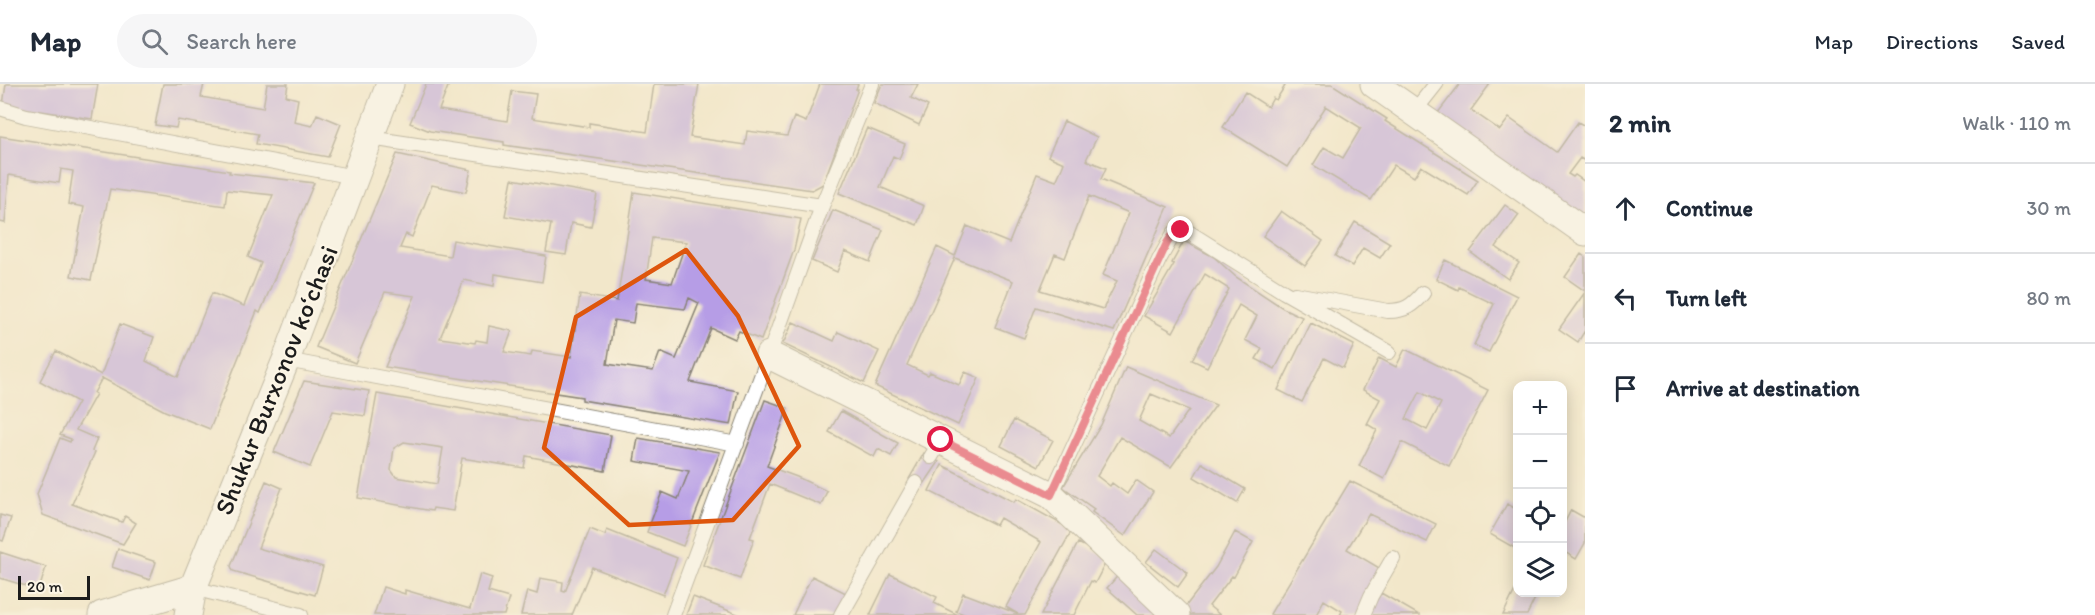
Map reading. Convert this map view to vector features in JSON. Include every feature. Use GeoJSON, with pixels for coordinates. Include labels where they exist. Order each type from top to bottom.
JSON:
{"type":"FeatureCollection","features":[{"type":"Feature","properties":{"kind":"street","name":"Shukur Burxonov koʻchasi"},"geometry":{"type":"LineString","coordinates":[[191,599],[286,360],[390,84]]}},
{"type":"Feature","properties":{"kind":"street"},"geometry":{"type":"LineString","coordinates":[[1374,84],[1585,232]]}},
{"type":"Feature","properties":{"kind":"street"},"geometry":{"type":"LineString","coordinates":[[769,356],[936,449],[1051,495],[1176,615]]}},
{"type":"Feature","properties":{"kind":"street"},"geometry":{"type":"LineString","coordinates":[[102,615],[191,599]]}},
{"type":"Feature","properties":{"kind":"lane"},"geometry":{"type":"LineString","coordinates":[[673,615],[822,206],[872,84]]}},
{"type":"Feature","properties":{"kind":"lane"},"geometry":{"type":"LineString","coordinates":[[1413,113],[1436,84]]}},
{"type":"Feature","properties":{"kind":"lane"},"geometry":{"type":"LineString","coordinates":[[0,108],[26,116],[355,177]]}},
{"type":"Feature","properties":{"kind":"lane"},"geometry":{"type":"LineString","coordinates":[[370,138],[822,206]]}},
{"type":"Feature","properties":{"kind":"lane"},"geometry":{"type":"LineString","coordinates":[[1051,495],[1163,251],[1174,233],[1181,230],[1190,233],[1284,292],[1389,352]]}},
{"type":"Feature","properties":{"kind":"lane"},"geometry":{"type":"LineString","coordinates":[[1284,292],[1388,311],[1399,311],[1411,307],[1423,293]]}},
{"type":"Feature","properties":{"kind":"lane"},"geometry":{"type":"LineString","coordinates":[[286,360],[737,444]]}},
{"type":"Feature","properties":{"kind":"lane"},"geometry":{"type":"LineString","coordinates":[[842,615],[916,483]]}},
{"type":"Feature","properties":{"kind":"lane"},"geometry":{"type":"LineString","coordinates":[[1363,615],[1393,558]]}},
{"type":"Feature","properties":{"kind":"lane"},"geometry":{"type":"LineString","coordinates":[[191,599],[301,615]]}},
{"type":"Feature","properties":{"kind":"highlighted area"},"geometry":{"type":"Polygon","coordinates":[[[686,250],[738,316],[799,446],[733,520],[629,525],[544,448],[576,317],[686,250]]]}},
{"type":"Feature","properties":{"kind":"building"},"geometry":{"type":"Polygon","coordinates":[[[6,84],[98,84],[92,119],[3,105],[6,84]]]}},
{"type":"Feature","properties":{"kind":"building"},"geometry":{"type":"Polygon","coordinates":[[[163,84],[204,84],[201,97],[263,108],[267,84],[288,84],[286,96],[298,99],[294,122],[312,126],[317,114],[341,124],[328,157],[256,144],[258,134],[178,120],[176,128],[155,125],[163,84]]]}},
{"type":"Feature","properties":{"kind":"building"},"geometry":{"type":"Polygon","coordinates":[[[426,84],[449,84],[439,110],[507,121],[512,91],[536,94],[532,118],[589,127],[589,123],[647,132],[654,84],[699,84],[690,137],[745,145],[747,131],[787,136],[794,117],[806,122],[820,84],[858,84],[856,89],[858,89],[823,184],[812,190],[504,145],[504,142],[430,131],[410,123],[426,84]]]}},
{"type":"Feature","properties":{"kind":"building"},"geometry":{"type":"Polygon","coordinates":[[[882,84],[918,84],[911,98],[928,106],[919,125],[874,103],[882,84]]]}},
{"type":"Feature","properties":{"kind":"building"},"geometry":{"type":"Polygon","coordinates":[[[1282,84],[1332,84],[1478,180],[1468,195],[1421,166],[1414,177],[1394,165],[1371,200],[1313,165],[1324,147],[1343,158],[1361,128],[1326,106],[1287,167],[1223,127],[1245,92],[1268,107],[1273,98],[1276,100],[1285,86],[1282,84]]]}},
{"type":"Feature","properties":{"kind":"building"},"geometry":{"type":"Polygon","coordinates":[[[1460,84],[1490,84],[1471,110],[1500,130],[1509,118],[1557,152],[1578,122],[1585,126],[1585,161],[1580,158],[1568,174],[1573,177],[1575,175],[1585,182],[1585,222],[1437,114],[1460,84]]]}},
{"type":"Feature","properties":{"kind":"building"},"geometry":{"type":"Polygon","coordinates":[[[1064,121],[1097,137],[1086,160],[1106,168],[1101,179],[1168,207],[1114,331],[1036,307],[1024,338],[995,327],[1013,281],[955,258],[907,365],[959,385],[965,372],[979,378],[958,425],[875,386],[937,247],[955,256],[967,226],[1009,243],[1037,174],[1056,181],[1062,168],[1064,163],[1048,156],[1064,121]],[[1089,196],[1065,258],[1055,254],[1040,290],[1103,309],[1117,281],[1103,275],[1129,213],[1089,196]]]}},
{"type":"Feature","properties":{"kind":"building"},"geometry":{"type":"Polygon","coordinates":[[[867,128],[905,144],[899,159],[893,156],[880,187],[924,206],[917,225],[839,193],[867,128]]]}},
{"type":"Feature","properties":{"kind":"building"},"geometry":{"type":"Polygon","coordinates":[[[0,136],[230,171],[229,173],[314,183],[260,313],[257,311],[210,429],[165,411],[102,378],[94,393],[96,394],[76,430],[97,439],[92,451],[95,452],[72,504],[122,522],[125,516],[136,523],[123,544],[43,515],[37,494],[60,438],[70,442],[71,439],[60,435],[78,402],[40,381],[56,351],[101,375],[120,324],[154,337],[146,361],[178,377],[212,293],[244,306],[261,263],[248,257],[273,195],[227,190],[225,206],[110,189],[91,280],[71,276],[84,207],[68,204],[73,171],[61,169],[59,183],[9,175],[5,223],[0,222],[0,136]]]}},
{"type":"Feature","properties":{"kind":"building"},"geometry":{"type":"Polygon","coordinates":[[[397,154],[471,170],[466,192],[432,185],[412,237],[406,234],[400,248],[450,256],[453,240],[546,256],[542,282],[495,274],[494,286],[464,280],[440,338],[475,343],[476,340],[487,342],[489,326],[512,331],[504,352],[531,356],[532,351],[571,357],[580,295],[617,301],[634,192],[801,219],[794,250],[761,340],[739,331],[735,339],[711,328],[690,382],[738,391],[731,425],[582,400],[582,397],[385,367],[415,296],[385,292],[355,363],[316,347],[397,154]],[[652,238],[646,279],[672,283],[686,242],[652,238]],[[689,298],[685,309],[636,303],[633,323],[614,320],[607,364],[653,371],[660,352],[676,359],[699,303],[689,298]]]}},
{"type":"Feature","properties":{"kind":"building"},"geometry":{"type":"Polygon","coordinates":[[[512,179],[597,194],[591,227],[571,223],[566,255],[546,252],[551,224],[505,216],[512,179]]]}},
{"type":"Feature","properties":{"kind":"building"},"geometry":{"type":"Polygon","coordinates":[[[1505,205],[1519,215],[1496,247],[1519,263],[1508,279],[1470,252],[1505,205]]]}},
{"type":"Feature","properties":{"kind":"building"},"geometry":{"type":"Polygon","coordinates":[[[833,210],[883,230],[870,262],[845,251],[837,272],[812,261],[833,210]]]}},
{"type":"Feature","properties":{"kind":"building"},"geometry":{"type":"Polygon","coordinates":[[[1281,211],[1323,241],[1305,266],[1263,236],[1281,211]]]}},
{"type":"Feature","properties":{"kind":"building"},"geometry":{"type":"Polygon","coordinates":[[[1355,222],[1390,243],[1380,258],[1363,248],[1352,266],[1335,256],[1355,222]]]}},
{"type":"Feature","properties":{"kind":"building"},"geometry":{"type":"Polygon","coordinates":[[[1184,241],[1214,257],[1236,277],[1283,308],[1302,317],[1275,369],[1256,359],[1262,349],[1245,340],[1257,316],[1239,305],[1207,367],[1192,360],[1229,289],[1205,274],[1173,332],[1144,316],[1174,264],[1172,263],[1184,241]]]}},
{"type":"Feature","properties":{"kind":"building"},"geometry":{"type":"Polygon","coordinates":[[[1581,254],[1585,257],[1585,291],[1565,277],[1581,254]]]}},
{"type":"Feature","properties":{"kind":"building"},"geometry":{"type":"Polygon","coordinates":[[[1445,260],[1517,296],[1489,352],[1474,345],[1494,304],[1436,279],[1445,260]]]}},
{"type":"Feature","properties":{"kind":"building"},"geometry":{"type":"Polygon","coordinates":[[[1585,292],[1585,333],[1578,342],[1559,329],[1585,292]]]}},
{"type":"Feature","properties":{"kind":"building"},"geometry":{"type":"Polygon","coordinates":[[[793,322],[834,341],[838,332],[879,351],[864,383],[783,344],[793,322]]]}},
{"type":"Feature","properties":{"kind":"building"},"geometry":{"type":"Polygon","coordinates":[[[1311,323],[1354,345],[1343,368],[1324,358],[1302,402],[1278,390],[1311,323]]]}},
{"type":"Feature","properties":{"kind":"building"},"geometry":{"type":"Polygon","coordinates":[[[1405,349],[1488,390],[1449,466],[1402,442],[1384,479],[1359,466],[1377,430],[1367,424],[1380,399],[1363,390],[1379,358],[1396,367],[1405,349]],[[1420,392],[1406,419],[1427,430],[1441,403],[1420,392]]]}},
{"type":"Feature","properties":{"kind":"building"},"geometry":{"type":"Polygon","coordinates":[[[1126,367],[1216,405],[1171,467],[1120,437],[1097,476],[1110,486],[1112,483],[1127,494],[1136,480],[1153,492],[1125,536],[1092,512],[1094,509],[1063,487],[1101,425],[1126,367]],[[1151,394],[1139,421],[1169,438],[1189,410],[1151,394]]]}},
{"type":"Feature","properties":{"kind":"building"},"geometry":{"type":"Polygon","coordinates":[[[304,381],[369,391],[365,416],[333,411],[310,467],[274,452],[304,381]]]}},
{"type":"Feature","properties":{"kind":"building"},"geometry":{"type":"Polygon","coordinates":[[[377,394],[611,435],[605,471],[526,456],[524,468],[462,458],[453,511],[433,508],[432,511],[358,498],[377,394]],[[404,442],[394,448],[391,470],[396,477],[437,484],[443,448],[404,442]]]}},
{"type":"Feature","properties":{"kind":"building"},"geometry":{"type":"Polygon","coordinates":[[[765,400],[788,408],[767,466],[827,491],[821,505],[770,484],[750,538],[754,539],[740,579],[703,565],[765,400]]]}},
{"type":"Feature","properties":{"kind":"building"},"geometry":{"type":"Polygon","coordinates":[[[841,411],[898,443],[891,456],[878,449],[874,457],[829,432],[841,411]]]}},
{"type":"Feature","properties":{"kind":"building"},"geometry":{"type":"Polygon","coordinates":[[[1014,420],[1053,440],[1039,466],[1001,446],[1014,420]]]}},
{"type":"Feature","properties":{"kind":"building"},"geometry":{"type":"Polygon","coordinates":[[[638,438],[720,452],[683,546],[647,532],[662,492],[678,499],[689,471],[634,461],[638,438]]]}},
{"type":"Feature","properties":{"kind":"building"},"geometry":{"type":"Polygon","coordinates":[[[924,453],[939,462],[922,487],[909,479],[924,453]]]}},
{"type":"Feature","properties":{"kind":"building"},"geometry":{"type":"Polygon","coordinates":[[[1202,463],[1245,489],[1237,503],[1194,477],[1202,463]]]}},
{"type":"Feature","properties":{"kind":"building"},"geometry":{"type":"Polygon","coordinates":[[[942,465],[1014,502],[1016,499],[1072,530],[1025,615],[966,615],[956,611],[963,593],[1018,614],[1006,607],[1041,542],[1000,518],[996,525],[929,491],[942,465]]]}},
{"type":"Feature","properties":{"kind":"building"},"geometry":{"type":"Polygon","coordinates":[[[266,481],[282,488],[258,548],[323,567],[315,595],[233,571],[231,566],[266,481]]]}},
{"type":"Feature","properties":{"kind":"building"},"geometry":{"type":"Polygon","coordinates":[[[1350,481],[1436,524],[1427,542],[1369,514],[1347,549],[1381,569],[1358,615],[1340,615],[1342,611],[1324,600],[1316,615],[1270,614],[1350,481]]]}},
{"type":"Feature","properties":{"kind":"building"},"geometry":{"type":"Polygon","coordinates":[[[1507,504],[1513,507],[1513,547],[1490,534],[1507,504]]]}},
{"type":"Feature","properties":{"kind":"building"},"geometry":{"type":"Polygon","coordinates":[[[1571,510],[1585,518],[1585,543],[1576,559],[1567,553],[1567,518],[1571,510]]]}},
{"type":"Feature","properties":{"kind":"building"},"geometry":{"type":"Polygon","coordinates":[[[0,515],[11,518],[3,541],[0,540],[0,515]]]}},
{"type":"Feature","properties":{"kind":"building"},"geometry":{"type":"Polygon","coordinates":[[[590,529],[605,535],[607,530],[677,558],[663,595],[592,567],[572,615],[521,615],[527,591],[537,594],[540,578],[563,582],[562,591],[565,592],[590,529]]]}},
{"type":"Feature","properties":{"kind":"building"},"geometry":{"type":"Polygon","coordinates":[[[1235,532],[1253,542],[1234,577],[1232,576],[1209,606],[1220,615],[1187,615],[1182,611],[1216,567],[1235,532]]]}},
{"type":"Feature","properties":{"kind":"building"},"geometry":{"type":"Polygon","coordinates":[[[1078,543],[1108,558],[1095,583],[1091,581],[1074,615],[1041,615],[1078,543]]]}},
{"type":"Feature","properties":{"kind":"building"},"geometry":{"type":"Polygon","coordinates":[[[118,549],[156,562],[150,580],[112,567],[118,549]]]}},
{"type":"Feature","properties":{"kind":"building"},"geometry":{"type":"Polygon","coordinates":[[[1156,549],[1188,573],[1178,587],[1146,562],[1156,549]]]}},
{"type":"Feature","properties":{"kind":"building"},"geometry":{"type":"Polygon","coordinates":[[[0,552],[46,567],[39,590],[0,578],[0,552]]]}},
{"type":"Feature","properties":{"kind":"building"},"geometry":{"type":"Polygon","coordinates":[[[1122,571],[1162,615],[1137,615],[1107,588],[1122,571]]]}},
{"type":"Feature","properties":{"kind":"building"},"geometry":{"type":"Polygon","coordinates":[[[480,574],[492,578],[488,592],[509,598],[504,615],[374,615],[383,587],[405,594],[405,590],[470,609],[480,574]]]}},
{"type":"Feature","properties":{"kind":"building"},"geometry":{"type":"Polygon","coordinates":[[[890,574],[937,597],[934,603],[958,615],[870,615],[890,574]]]}},
{"type":"Feature","properties":{"kind":"building"},"geometry":{"type":"Polygon","coordinates":[[[812,576],[846,593],[835,615],[793,615],[812,576]]]}},
{"type":"Feature","properties":{"kind":"building"},"geometry":{"type":"Polygon","coordinates":[[[1381,593],[1419,615],[1368,615],[1381,593]]]}},
{"type":"Feature","properties":{"kind":"building"},"geometry":{"type":"Polygon","coordinates":[[[1513,594],[1513,597],[1536,597],[1527,615],[1503,615],[1513,594]]]}},
{"type":"Feature","properties":{"kind":"building"},"geometry":{"type":"Polygon","coordinates":[[[693,597],[740,615],[686,615],[693,597]]]}},
{"type":"Feature","properties":{"kind":"route"},"geometry":{"type":"LineString","coordinates":[[941,440],[1051,495],[1167,243],[1174,233],[1181,230]]}}]}
